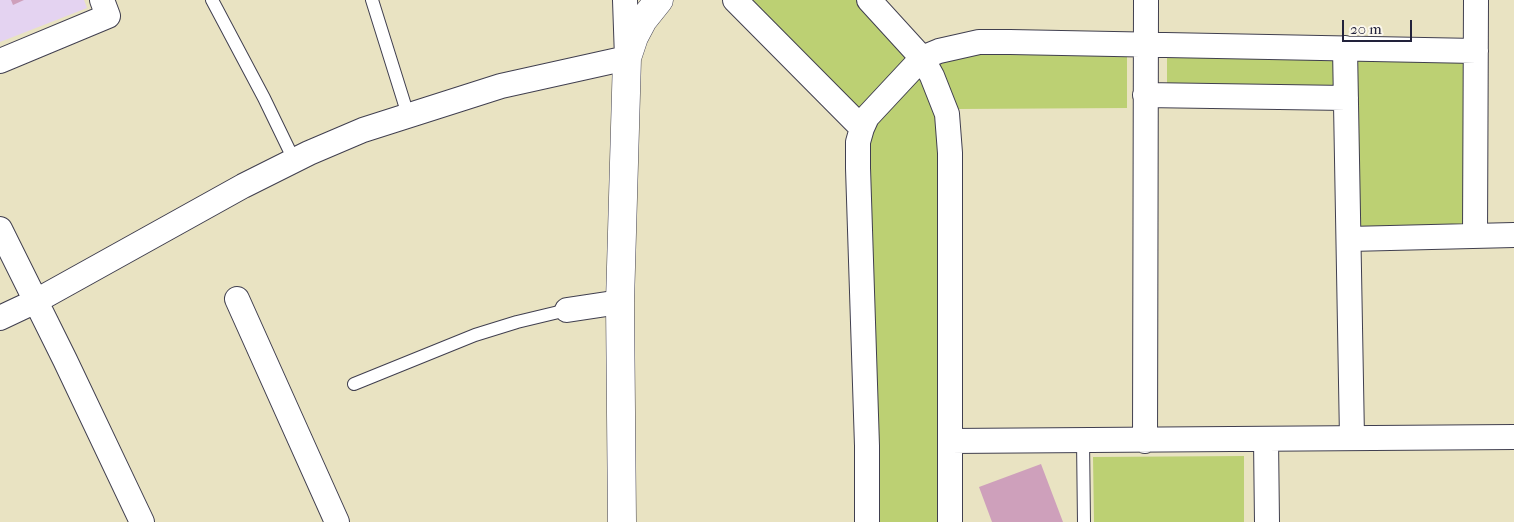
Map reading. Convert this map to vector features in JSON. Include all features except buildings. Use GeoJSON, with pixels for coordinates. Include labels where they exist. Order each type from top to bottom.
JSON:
{"type":"FeatureCollection","features":[{"type":"Feature","properties":{"kind":"street"},"geometry":{"type":"LineString","coordinates":[[0,61],[108,16],[102,0]]}},
{"type":"Feature","properties":{"kind":"street"},"geometry":{"type":"LineString","coordinates":[[622,522],[620,302],[627,58],[625,0]]}},
{"type":"Feature","properties":{"kind":"street"},"geometry":{"type":"LineString","coordinates":[[627,58],[634,37],[643,20],[659,0]]}},
{"type":"Feature","properties":{"kind":"street"},"geometry":{"type":"LineString","coordinates":[[736,0],[862,128]]}},
{"type":"Feature","properties":{"kind":"street"},"geometry":{"type":"LineString","coordinates":[[868,0],[922,58],[941,96],[947,114],[949,131],[950,522]]}},
{"type":"Feature","properties":{"kind":"street"},"geometry":{"type":"LineString","coordinates":[[1145,441],[1146,0]]}},
{"type":"Feature","properties":{"kind":"street"},"geometry":{"type":"LineString","coordinates":[[1475,236],[1476,0]]}},
{"type":"Feature","properties":{"kind":"street"},"geometry":{"type":"LineString","coordinates":[[867,522],[867,446],[858,142],[867,117],[922,58],[939,50],[979,42],[1476,51]]}},
{"type":"Feature","properties":{"kind":"street"},"geometry":{"type":"LineString","coordinates":[[1344,48],[1352,438]]}},
{"type":"Feature","properties":{"kind":"street"},"geometry":{"type":"LineString","coordinates":[[0,318],[36,301],[243,186],[294,160],[363,130],[501,86],[627,58]]}},
{"type":"Feature","properties":{"kind":"street"},"geometry":{"type":"LineString","coordinates":[[1145,96],[1346,98]]}},
{"type":"Feature","properties":{"kind":"street"},"geometry":{"type":"LineString","coordinates":[[0,228],[142,522]]}},
{"type":"Feature","properties":{"kind":"street"},"geometry":{"type":"LineString","coordinates":[[1349,239],[1514,235]]}},
{"type":"Feature","properties":{"kind":"street"},"geometry":{"type":"LineString","coordinates":[[237,299],[337,522]]}},
{"type":"Feature","properties":{"kind":"street"},"geometry":{"type":"LineString","coordinates":[[567,310],[620,302]]}},
{"type":"Feature","properties":{"kind":"street"},"geometry":{"type":"LineString","coordinates":[[950,441],[1514,437]]}},
{"type":"Feature","properties":{"kind":"street"},"geometry":{"type":"LineString","coordinates":[[1266,439],[1267,522]]}},
{"type":"Feature","properties":{"kind":"lane"},"geometry":{"type":"LineString","coordinates":[[212,0],[264,98],[294,160]]}},
{"type":"Feature","properties":{"kind":"lane"},"geometry":{"type":"LineString","coordinates":[[372,0],[408,115]]}},
{"type":"Feature","properties":{"kind":"lane"},"geometry":{"type":"LineString","coordinates":[[354,384],[475,336],[517,322],[567,310]]}},
{"type":"Feature","properties":{"kind":"lane"},"geometry":{"type":"LineString","coordinates":[[1083,440],[1084,522]]}},
{"type":"Feature","properties":{"kind":"shaded area"},"geometry":{"type":"Polygon","coordinates":[[[0,0],[84,0],[87,8],[0,42],[0,0]]]}},
{"type":"Feature","properties":{"kind":"green space"},"geometry":{"type":"Polygon","coordinates":[[[752,0],[857,0],[912,57],[857,109],[752,0]]]}},
{"type":"Feature","properties":{"kind":"green space"},"geometry":{"type":"Polygon","coordinates":[[[1127,52],[1127,108],[957,109],[936,60],[950,54],[1127,52]]]}},
{"type":"Feature","properties":{"kind":"green space"},"geometry":{"type":"Polygon","coordinates":[[[1167,55],[1339,55],[1338,89],[1167,89],[1167,55]]]}},
{"type":"Feature","properties":{"kind":"green space"},"geometry":{"type":"Polygon","coordinates":[[[1358,57],[1469,58],[1467,230],[1356,228],[1358,57]]]}},
{"type":"Feature","properties":{"kind":"green space"},"geometry":{"type":"Polygon","coordinates":[[[920,78],[931,98],[940,137],[937,522],[876,522],[868,134],[875,123],[920,78]]]}},
{"type":"Feature","properties":{"kind":"green space"},"geometry":{"type":"Polygon","coordinates":[[[1244,456],[1244,522],[1094,522],[1093,457],[1244,456]]]}}]}
